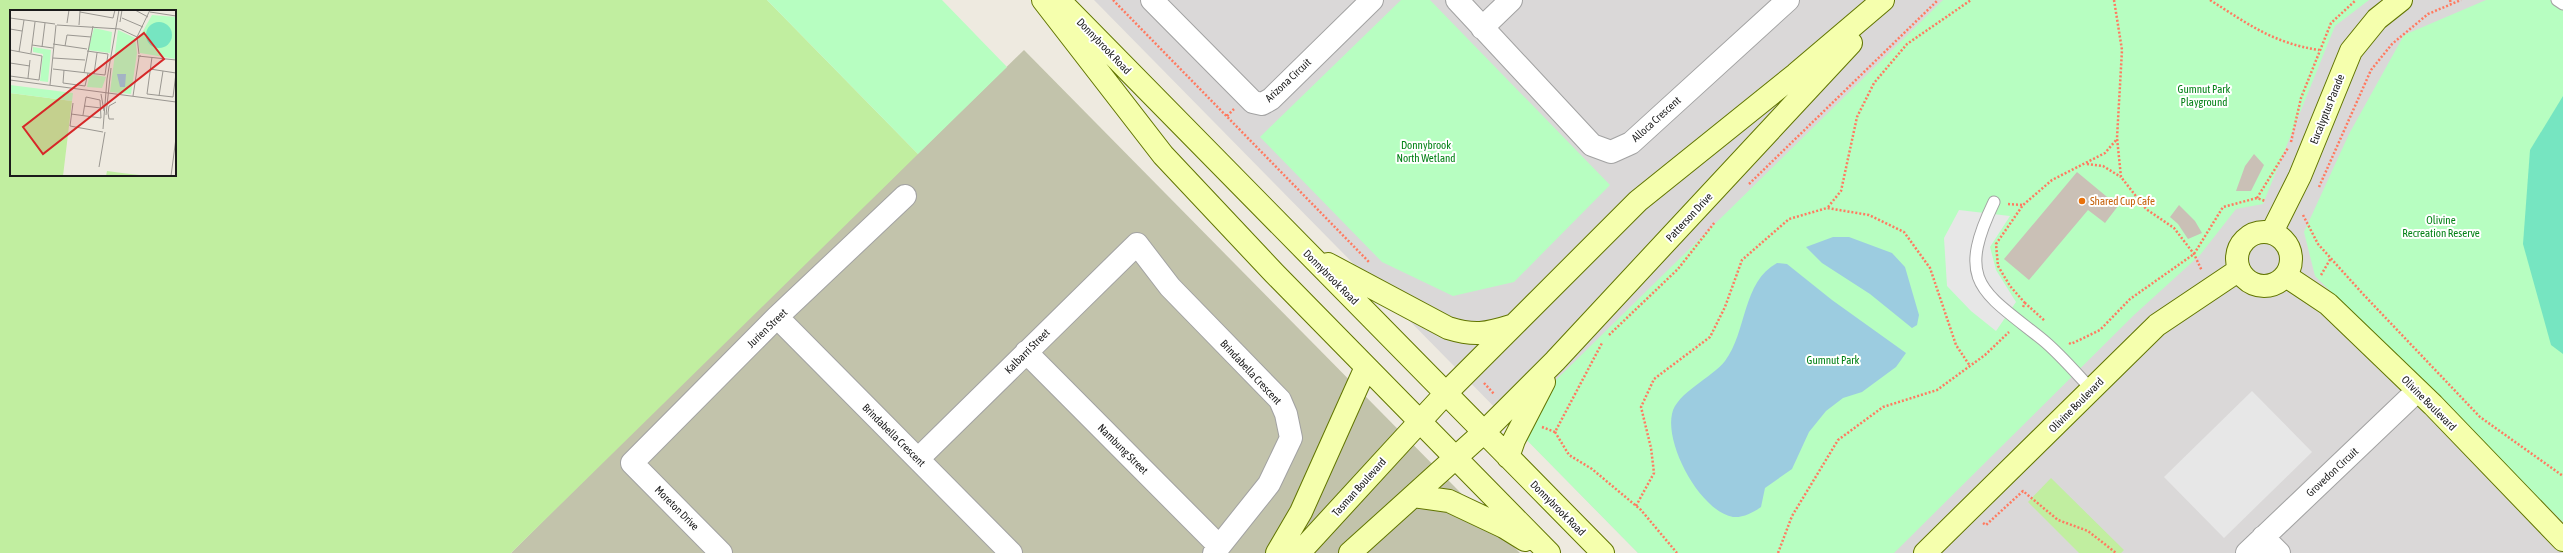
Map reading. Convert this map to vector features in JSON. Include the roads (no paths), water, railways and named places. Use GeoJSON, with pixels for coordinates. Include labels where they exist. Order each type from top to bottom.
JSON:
{"type":"FeatureCollection","features":[{"type":"Feature","properties":{"kind":"street","name":"Donnybrook Road"},"geometry":{"type":"LineString","coordinates":[[1043,0],[1163,155],[1366,367],[1548,553]]}},
{"type":"Feature","properties":{"kind":"street","name":"Donnybrook Road"},"geometry":{"type":"LineString","coordinates":[[1059,0],[1603,553]]}},
{"type":"Feature","properties":{"kind":"street","name":"Arizona Circuit"},"geometry":{"type":"LineString","coordinates":[[1152,0],[1253,102],[1262,104],[1271,99],[1372,0]]}},
{"type":"Feature","properties":{"kind":"street","name":"Alloca Crescent"},"geometry":{"type":"LineString","coordinates":[[1457,0],[1592,144],[1611,152],[1631,143],[1788,0]]}},
{"type":"Feature","properties":{"kind":"street"},"geometry":{"type":"LineString","coordinates":[[1482,28],[1511,0]]}},
{"type":"Feature","properties":{"kind":"street"},"geometry":{"type":"LineString","coordinates":[[1446,393],[1511,326],[1638,201],[1796,74],[1883,0]]}},
{"type":"Feature","properties":{"kind":"street","name":"Patterson Drive"},"geometry":{"type":"LineString","coordinates":[[1456,459],[1555,361],[1891,0]]}},
{"type":"Feature","properties":{"kind":"street","name":"Eucalyptus Parade"},"geometry":{"type":"LineString","coordinates":[[2272,232],[2298,211],[2300,176],[2351,51],[2377,19],[2401,0]]}},
{"type":"Feature","properties":{"kind":"street","name":"Jurien Street"},"geometry":{"type":"LineString","coordinates":[[632,463],[777,317],[905,196]]}},
{"type":"Feature","properties":{"kind":"street"},"geometry":{"type":"LineString","coordinates":[[2261,231],[2272,232],[2287,244],[2291,253],[2291,262],[2286,276],[2274,284],[2260,286],[2251,283],[2239,270],[2237,252],[2244,240],[2261,231]]}},
{"type":"Feature","properties":{"kind":"street","name":"Brindabella Crescent"},"geometry":{"type":"LineString","coordinates":[[1137,244],[1170,287],[1280,400],[1286,414],[1291,438],[1269,484],[1216,549]]}},
{"type":"Feature","properties":{"kind":"street","name":"Kalbarri Street"},"geometry":{"type":"LineString","coordinates":[[918,459],[1137,244]]}},
{"type":"Feature","properties":{"kind":"street"},"geometry":{"type":"LineString","coordinates":[[1309,255],[1448,328],[1468,334],[1487,334],[1511,326]]}},
{"type":"Feature","properties":{"kind":"street","name":"Olivine Boulevard"},"geometry":{"type":"LineString","coordinates":[[1925,553],[2157,325],[2239,270]]}},
{"type":"Feature","properties":{"kind":"street","name":"Olivine Boulevard"},"geometry":{"type":"LineString","coordinates":[[2286,276],[2328,304],[2418,391],[2563,540]]}},
{"type":"Feature","properties":{"kind":"street","name":"Brindabella Crescent"},"geometry":{"type":"LineString","coordinates":[[777,317],[1011,553]]}},
{"type":"Feature","properties":{"kind":"street","name":"Nambung Street"},"geometry":{"type":"LineString","coordinates":[[1026,352],[1216,549]]}},
{"type":"Feature","properties":{"kind":"street"},"geometry":{"type":"LineString","coordinates":[[1508,457],[1514,440],[1555,361]]}},
{"type":"Feature","properties":{"kind":"street"},"geometry":{"type":"LineString","coordinates":[[1277,553],[1301,512],[1366,367]]}},
{"type":"Feature","properties":{"kind":"street","name":"Grovedon Circuit"},"geometry":{"type":"LineString","coordinates":[[2247,553],[2418,391]]}},
{"type":"Feature","properties":{"kind":"street","name":"Tasman Boulevard"},"geometry":{"type":"LineString","coordinates":[[1299,553],[1446,393]]}},
{"type":"Feature","properties":{"kind":"street"},"geometry":{"type":"LineString","coordinates":[[1350,553],[1456,459]]}},
{"type":"Feature","properties":{"kind":"street","name":"Moreton Drive"},"geometry":{"type":"LineString","coordinates":[[632,463],[722,553]]}},
{"type":"Feature","properties":{"kind":"street"},"geometry":{"type":"LineString","coordinates":[[1413,496],[1449,501],[1504,527],[1548,553]]}},
{"type":"Feature","properties":{"kind":"street"},"geometry":{"type":"LineString","coordinates":[[2263,537],[2279,553]]}},
{"type":"Feature","properties":{"kind":"lane"},"geometry":{"type":"LineString","coordinates":[[2557,0],[2563,4]]}},
{"type":"Feature","properties":{"kind":"lane"},"geometry":{"type":"LineString","coordinates":[[1994,202],[1976,249],[1975,269],[1986,292],[2017,321],[2044,341],[2092,390]]}},
{"type":"Feature","properties":{"kind":"water"},"geometry":{"type":"Polygon","coordinates":[[[1833,237],[1849,237],[1892,253],[1905,267],[1919,315],[1917,325],[1912,328],[1870,294],[1822,263],[1806,247],[1833,237]]]}},
{"type":"Feature","properties":{"kind":"water"},"geometry":{"type":"Polygon","coordinates":[[[1777,263],[1787,264],[1832,300],[1906,353],[1896,367],[1862,392],[1843,398],[1826,411],[1809,432],[1792,469],[1765,488],[1761,507],[1744,516],[1733,517],[1721,512],[1709,503],[1697,490],[1688,475],[1674,442],[1671,427],[1672,414],[1675,406],[1687,392],[1725,361],[1732,349],[1746,308],[1757,282],[1766,271],[1777,263]]]}},
{"type":"Feature","properties":{"kind":"place","name":"Shared Cup Cafe"},"geometry":{"type":"Point","coordinates":[2082,201]}},
{"type":"Feature","properties":{"kind":"park label","name":"Gumnut Park Playground"},"geometry":{"type":"Point","coordinates":[2204,95]}},
{"type":"Feature","properties":{"kind":"park label","name":"Donnybrook North Wetland"},"geometry":{"type":"Point","coordinates":[1426,151]}},
{"type":"Feature","properties":{"kind":"park label","name":"Olivine Recreation Reserve"},"geometry":{"type":"Point","coordinates":[2441,226]}},
{"type":"Feature","properties":{"kind":"park label","name":"Gumnut Park"},"geometry":{"type":"Point","coordinates":[1833,360]}}]}
